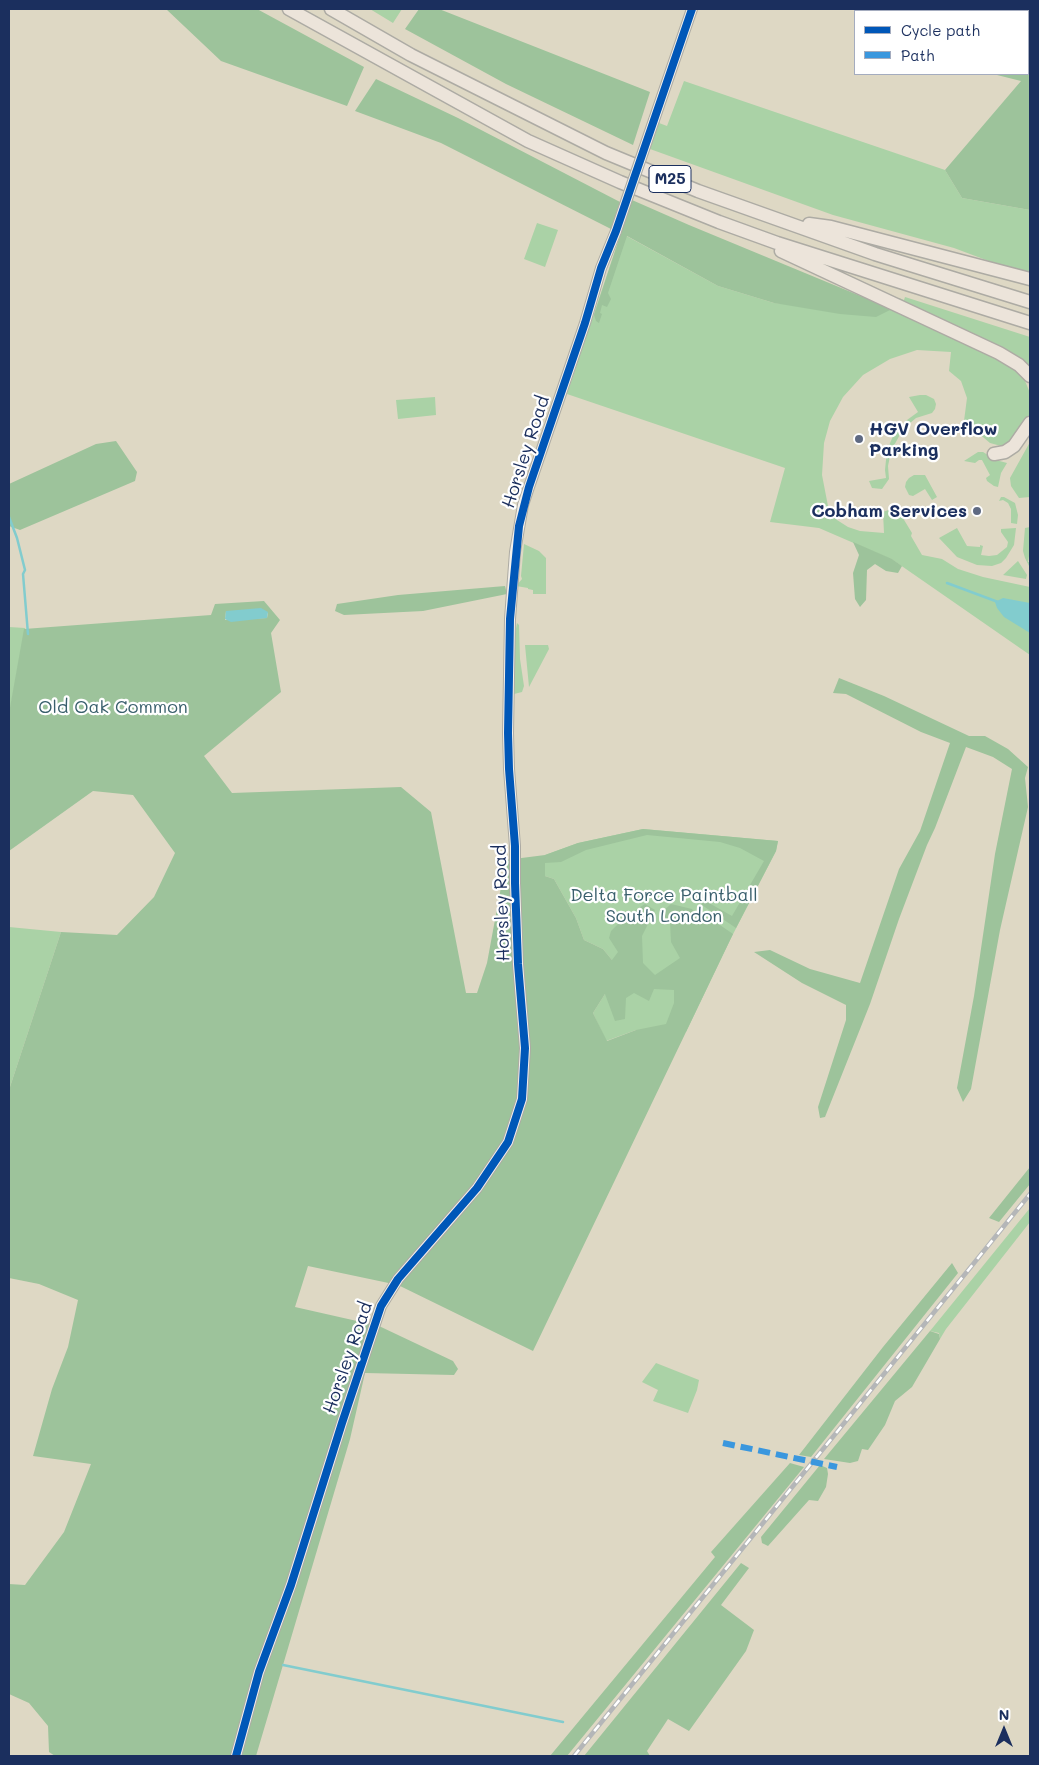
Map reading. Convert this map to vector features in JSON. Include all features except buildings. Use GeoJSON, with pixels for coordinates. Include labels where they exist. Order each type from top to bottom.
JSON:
{"type":"FeatureCollection","features":[{"type":"Feature","properties":{"kind":"highway","name":"M25"},"geometry":{"type":"LineString","coordinates":[[288,9],[528,141],[620,182],[719,222],[999,353],[1019,365],[1030,376]]}},
{"type":"Feature","properties":{"kind":"highway","name":"M25"},"geometry":{"type":"LineString","coordinates":[[331,9],[411,54],[606,153],[698,191],[875,254],[1030,302]]}},
{"type":"Feature","properties":{"kind":"highway","name":"M25"},"geometry":{"type":"LineString","coordinates":[[777,218],[831,228],[1030,278]]}},
{"type":"Feature","properties":{"kind":"highway","name":"M25"},"geometry":{"type":"LineString","coordinates":[[719,222],[883,277],[1030,323]]}},
{"type":"Feature","properties":{"kind":"highway"},"geometry":{"type":"LineString","coordinates":[[994,454],[1005,452],[1014,446],[1030,422]]}},
{"type":"Feature","properties":{"kind":"street","name":"Horsley Road"},"geometry":{"type":"LineString","coordinates":[[236,1756],[259,1672],[291,1585],[381,1306],[398,1279],[477,1188],[508,1142],[522,1099],[525,1048],[518,964],[515,846],[508,733],[510,619],[519,526],[528,487],[585,323],[601,268],[616,231],[692,9]]}},
{"type":"Feature","properties":{"kind":"green space"},"geometry":{"type":"Polygon","coordinates":[[[166,9],[257,9],[364,67],[347,106],[221,61],[166,9]]]}},
{"type":"Feature","properties":{"kind":"green space"},"geometry":{"type":"Polygon","coordinates":[[[370,9],[402,9],[393,23],[370,9]]]}},
{"type":"Feature","properties":{"kind":"green space"},"geometry":{"type":"Polygon","coordinates":[[[419,9],[439,9],[650,92],[633,145],[506,84],[405,29],[419,9]]]}},
{"type":"Feature","properties":{"kind":"green space"},"geometry":{"type":"Polygon","coordinates":[[[1030,9],[1030,210],[962,198],[945,170],[1021,81],[997,75],[1029,75],[1029,10],[990,10],[1030,9]]]}},
{"type":"Feature","properties":{"kind":"green space"},"geometry":{"type":"Polygon","coordinates":[[[376,79],[458,118],[620,202],[611,229],[441,143],[355,111],[376,79]]]}},
{"type":"Feature","properties":{"kind":"green space"},"geometry":{"type":"Polygon","coordinates":[[[684,81],[945,170],[962,198],[1030,210],[1030,272],[994,263],[954,248],[833,215],[650,149],[659,123],[667,126],[684,81]]]}},
{"type":"Feature","properties":{"kind":"green space"},"geometry":{"type":"Polygon","coordinates":[[[632,200],[892,309],[876,317],[840,314],[774,303],[718,286],[627,236],[608,293],[611,299],[607,307],[602,305],[599,323],[594,315],[632,200]]]}},
{"type":"Feature","properties":{"kind":"green space"},"geometry":{"type":"Polygon","coordinates":[[[537,223],[558,230],[545,267],[524,259],[537,223]]]}},
{"type":"Feature","properties":{"kind":"green space"},"geometry":{"type":"Polygon","coordinates":[[[621,233],[718,286],[774,303],[892,309],[1003,362],[1023,376],[1030,393],[1030,414],[1015,437],[1007,444],[1001,446],[990,443],[964,421],[967,398],[961,381],[949,371],[951,352],[917,350],[890,359],[863,375],[843,397],[830,421],[824,443],[822,475],[828,506],[837,520],[848,527],[860,531],[884,533],[883,512],[895,505],[912,533],[911,536],[922,555],[942,559],[958,569],[983,577],[1030,587],[1030,655],[893,560],[819,528],[770,522],[785,468],[567,394],[621,233]]]}},
{"type":"Feature","properties":{"kind":"green space"},"geometry":{"type":"Polygon","coordinates":[[[905,297],[1030,337],[1030,367],[1023,361],[898,300],[899,298],[904,300],[905,297]]]}},
{"type":"Feature","properties":{"kind":"green space"},"geometry":{"type":"Polygon","coordinates":[[[926,395],[934,399],[935,409],[932,413],[916,418],[903,429],[891,451],[888,466],[889,479],[882,489],[872,488],[869,481],[886,478],[887,450],[894,434],[907,420],[918,412],[909,397],[926,395]]]}},
{"type":"Feature","properties":{"kind":"green space"},"geometry":{"type":"Polygon","coordinates":[[[435,397],[436,415],[398,419],[396,400],[435,397]]]}},
{"type":"Feature","properties":{"kind":"green space"},"geometry":{"type":"Polygon","coordinates":[[[116,441],[137,472],[135,481],[20,530],[9,526],[9,484],[96,444],[116,441]]]}},
{"type":"Feature","properties":{"kind":"green space"},"geometry":{"type":"Polygon","coordinates":[[[1030,442],[1030,497],[1019,498],[1011,486],[1010,478],[1030,442]]]}},
{"type":"Feature","properties":{"kind":"green space"},"geometry":{"type":"Polygon","coordinates":[[[978,452],[983,452],[996,460],[1007,463],[1001,473],[998,487],[987,481],[986,478],[990,475],[982,460],[975,463],[964,461],[978,452]]]}},
{"type":"Feature","properties":{"kind":"green space"},"geometry":{"type":"Polygon","coordinates":[[[914,475],[925,475],[937,497],[932,500],[925,489],[913,496],[909,495],[905,487],[906,482],[914,475]]]}},
{"type":"Feature","properties":{"kind":"green space"},"geometry":{"type":"Polygon","coordinates":[[[1001,497],[1015,503],[1018,515],[1017,524],[1011,523],[1011,509],[1008,503],[1003,500],[999,501],[1001,497]]]}},
{"type":"Feature","properties":{"kind":"green space"},"geometry":{"type":"Polygon","coordinates":[[[1030,527],[1028,562],[1030,562],[1030,568],[1023,551],[1025,528],[1030,527]]]}},
{"type":"Feature","properties":{"kind":"green space"},"geometry":{"type":"Polygon","coordinates":[[[957,528],[967,546],[983,546],[981,555],[997,555],[1007,547],[1008,542],[1001,529],[1016,528],[1014,545],[1001,563],[992,566],[977,565],[957,557],[939,538],[957,528]]]}},
{"type":"Feature","properties":{"kind":"green space"},"geometry":{"type":"Polygon","coordinates":[[[853,542],[892,559],[902,566],[898,573],[886,571],[875,564],[867,570],[866,600],[860,607],[855,599],[853,573],[859,555],[853,542]]]}},
{"type":"Feature","properties":{"kind":"green space"},"geometry":{"type":"Polygon","coordinates":[[[524,544],[539,551],[546,558],[546,594],[533,594],[533,590],[516,586],[522,579],[524,544]]]}},
{"type":"Feature","properties":{"kind":"green space"},"geometry":{"type":"Polygon","coordinates":[[[1018,561],[1027,575],[1026,579],[1003,575],[1018,561]]]}},
{"type":"Feature","properties":{"kind":"green space"},"geometry":{"type":"Polygon","coordinates":[[[505,586],[507,594],[423,611],[344,615],[335,611],[337,604],[398,595],[505,586]]]}},
{"type":"Feature","properties":{"kind":"green space","name":"Old Oak Common"},"geometry":{"type":"Polygon","coordinates":[[[264,601],[280,620],[271,633],[281,692],[204,756],[232,793],[401,787],[431,812],[466,993],[477,993],[487,963],[506,860],[545,855],[578,843],[643,829],[778,841],[776,851],[736,928],[690,897],[693,894],[732,916],[764,861],[740,848],[720,842],[647,835],[586,850],[561,862],[545,863],[545,876],[554,879],[576,918],[584,940],[603,949],[612,960],[618,952],[609,938],[611,931],[625,917],[645,904],[655,910],[642,936],[643,963],[655,975],[680,958],[671,942],[670,922],[661,913],[671,904],[692,909],[702,924],[714,921],[733,934],[533,1351],[398,1285],[308,1266],[295,1307],[379,1326],[453,1361],[458,1369],[454,1375],[365,1373],[350,1439],[256,1756],[55,1756],[49,1752],[48,1726],[29,1703],[9,1694],[9,1584],[25,1585],[64,1532],[91,1464],[33,1456],[52,1389],[68,1347],[78,1300],[39,1284],[9,1278],[9,1090],[61,932],[117,935],[154,897],[175,853],[133,795],[93,791],[9,851],[9,713],[24,629],[211,615],[215,604],[264,601]],[[226,611],[225,620],[267,618],[268,613],[226,611]],[[654,989],[649,1001],[634,993],[626,998],[625,1019],[615,1021],[605,994],[593,1013],[607,1041],[636,1030],[666,1024],[674,1003],[674,990],[654,989]]]}},
{"type":"Feature","properties":{"kind":"green space"},"geometry":{"type":"Polygon","coordinates":[[[517,623],[519,625],[520,659],[524,686],[522,692],[514,694],[515,634],[517,623]]]}},
{"type":"Feature","properties":{"kind":"green space"},"geometry":{"type":"Polygon","coordinates":[[[9,627],[25,628],[9,716],[9,627]]]}},
{"type":"Feature","properties":{"kind":"green space"},"geometry":{"type":"Polygon","coordinates":[[[525,645],[548,645],[549,649],[529,687],[525,645]]]}},
{"type":"Feature","properties":{"kind":"green space"},"geometry":{"type":"Polygon","coordinates":[[[839,678],[884,696],[969,736],[985,736],[1008,749],[1028,767],[1025,778],[1028,807],[1000,930],[971,1089],[963,1102],[957,1088],[974,996],[995,854],[1012,769],[993,757],[966,747],[899,919],[870,1004],[825,1117],[820,1118],[818,1107],[846,1020],[846,1005],[802,983],[754,952],[770,950],[810,969],[860,983],[899,869],[920,831],[950,743],[921,732],[846,694],[833,693],[839,678]]]}},
{"type":"Feature","properties":{"kind":"green space","name":"Delta Force Paintball South London"},"geometry":{"type":"Polygon","coordinates":[[[643,829],[778,841],[776,851],[730,940],[686,1032],[636,1030],[606,1041],[593,1013],[620,970],[603,949],[584,940],[576,918],[554,879],[545,876],[545,855],[578,843],[643,829]]]}},
{"type":"Feature","properties":{"kind":"green space"},"geometry":{"type":"Polygon","coordinates":[[[9,927],[61,932],[9,1090],[9,927]]]}},
{"type":"Feature","properties":{"kind":"green space"},"geometry":{"type":"Polygon","coordinates":[[[1030,1167],[1030,1184],[999,1222],[989,1218],[1030,1167]]]}},
{"type":"Feature","properties":{"kind":"green space"},"geometry":{"type":"Polygon","coordinates":[[[1030,1208],[1030,1222],[940,1339],[939,1333],[930,1331],[1030,1208]]]}},
{"type":"Feature","properties":{"kind":"green space"},"geometry":{"type":"Polygon","coordinates":[[[952,1263],[958,1273],[811,1457],[799,1455],[883,1347],[952,1263]]]}},
{"type":"Feature","properties":{"kind":"green space"},"geometry":{"type":"Polygon","coordinates":[[[930,1331],[939,1334],[940,1339],[912,1387],[895,1401],[885,1425],[868,1450],[862,1449],[858,1461],[850,1463],[824,1459],[930,1331]]]}},
{"type":"Feature","properties":{"kind":"green space"},"geometry":{"type":"Polygon","coordinates":[[[656,1363],[699,1380],[688,1413],[653,1401],[658,1390],[642,1382],[656,1363]]]}},
{"type":"Feature","properties":{"kind":"green space"},"geometry":{"type":"Polygon","coordinates":[[[790,1463],[804,1467],[567,1756],[550,1756],[715,1557],[711,1552],[790,1463]]]}},
{"type":"Feature","properties":{"kind":"green space"},"geometry":{"type":"Polygon","coordinates":[[[820,1465],[827,1468],[828,1474],[826,1487],[818,1501],[809,1500],[768,1546],[762,1543],[761,1537],[820,1465]]]}},
{"type":"Feature","properties":{"kind":"green space"},"geometry":{"type":"Polygon","coordinates":[[[741,1563],[749,1568],[721,1605],[754,1630],[746,1651],[689,1731],[668,1719],[647,1751],[650,1756],[584,1756],[741,1563]]]}},
{"type":"Feature","properties":{"kind":"water"},"geometry":{"type":"Polygon","coordinates":[[[1003,598],[1030,603],[1030,633],[1004,617],[997,608],[995,602],[1003,598]]]}},
{"type":"Feature","properties":{"kind":"water"},"geometry":{"type":"Polygon","coordinates":[[[261,608],[268,612],[267,618],[231,622],[225,619],[226,611],[261,608]]]}},
{"type":"Feature","properties":{"kind":"waterway"},"geometry":{"type":"LineString","coordinates":[[9,517],[17,538],[25,570],[23,574],[28,634]]}},
{"type":"Feature","properties":{"kind":"waterway"},"geometry":{"type":"LineString","coordinates":[[947,583],[998,602]]}},
{"type":"Feature","properties":{"kind":"waterway"},"geometry":{"type":"LineString","coordinates":[[283,1665],[563,1722]]}},
{"type":"Feature","properties":{"kind":"railway"},"geometry":{"type":"LineString","coordinates":[[574,1756],[1030,1194]]}},
{"type":"Feature","properties":{"kind":"marked path"},"geometry":{"type":"LineString","coordinates":[[723,1443],[837,1467]]}},
{"type":"Feature","properties":{"kind":"cycle path"},"geometry":{"type":"LineString","coordinates":[[236,1756],[259,1672],[291,1585],[381,1306],[398,1279],[477,1188],[508,1142],[522,1099],[525,1048],[518,964],[515,846],[508,733],[510,619],[519,526],[529,487],[585,323],[601,268],[616,231],[692,9]]}},
{"type":"Feature","properties":{"kind":"place","name":"HGV Overflow Parking"},"geometry":{"type":"Point","coordinates":[859,439]}},
{"type":"Feature","properties":{"kind":"place","name":"Cobham Services"},"geometry":{"type":"Point","coordinates":[977,511]}}]}
